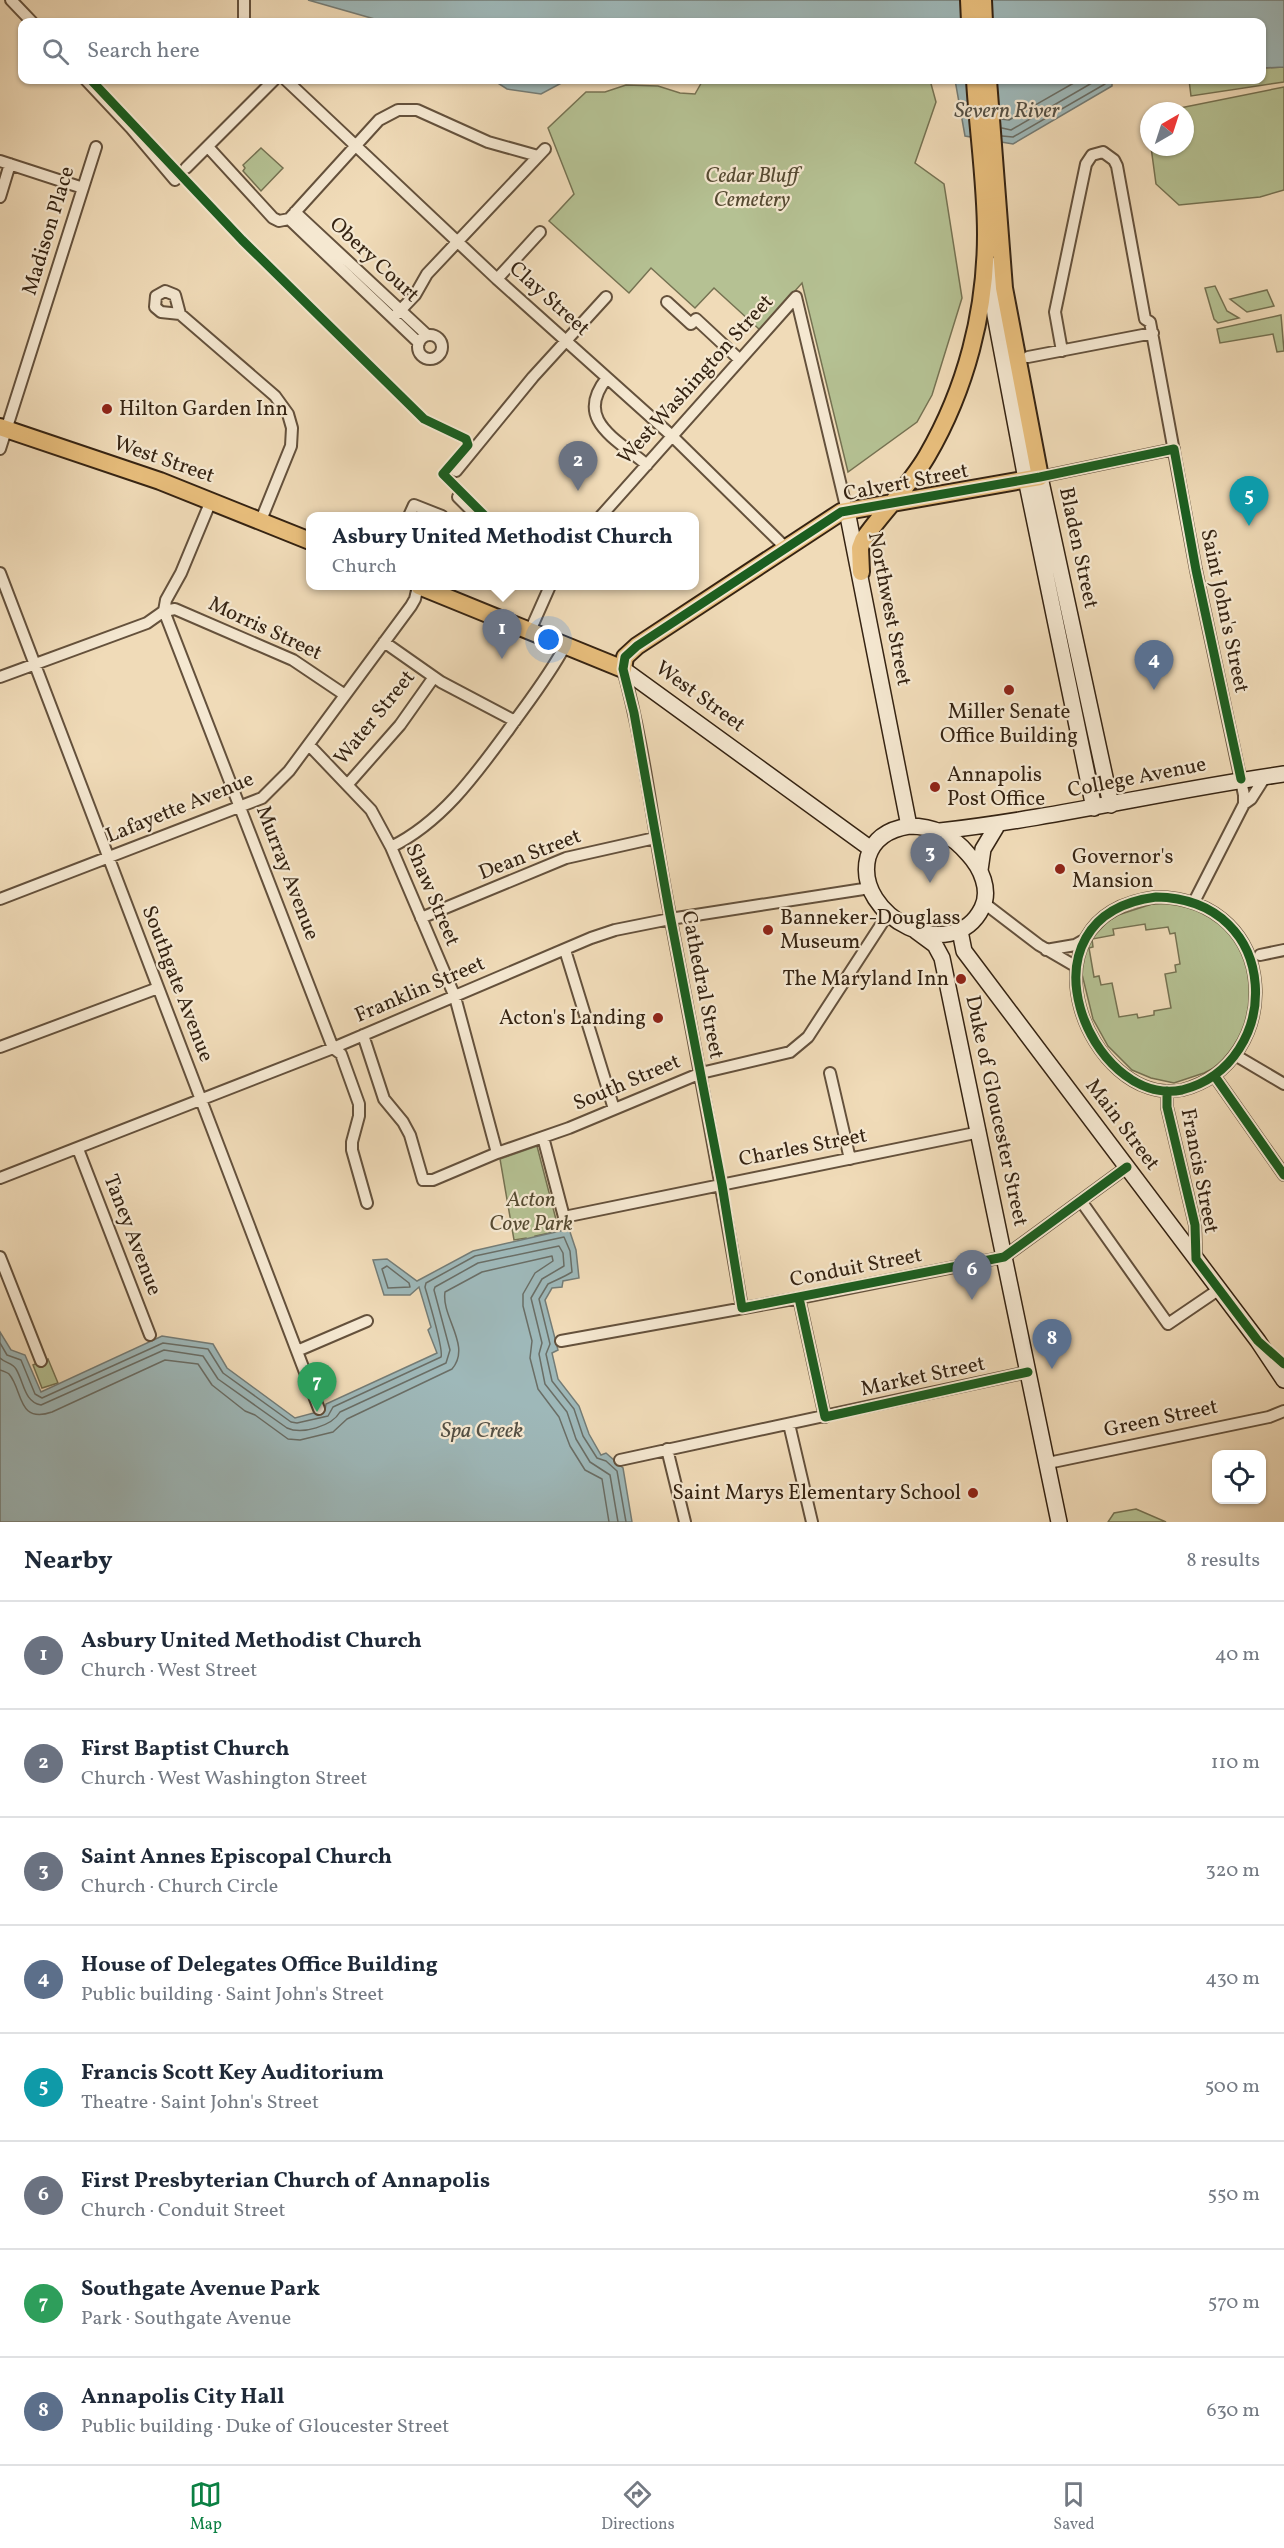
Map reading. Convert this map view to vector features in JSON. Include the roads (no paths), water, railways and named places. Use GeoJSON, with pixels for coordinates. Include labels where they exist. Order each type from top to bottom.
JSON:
{"type":"FeatureCollection","features":[{"type":"Feature","properties":{"kind":"main road"},"geometry":{"type":"LineString","coordinates":[[969,0],[970,18]]}},
{"type":"Feature","properties":{"kind":"main road"},"geometry":{"type":"LineString","coordinates":[[983,0],[984,18]]}},
{"type":"Feature","properties":{"kind":"main road"},"geometry":{"type":"LineString","coordinates":[[976,84],[990,193]]}},
{"type":"Feature","properties":{"kind":"main road"},"geometry":{"type":"LineString","coordinates":[[861,572],[860,548],[863,540],[920,466],[952,408],[965,371],[976,328],[984,276],[990,193],[988,84]]}},
{"type":"Feature","properties":{"kind":"main road","name":"Bladen Street"},"geometry":{"type":"LineString","coordinates":[[990,193],[1033,478],[1094,808]]}},
{"type":"Feature","properties":{"kind":"main road","name":"Bladen Street"},"geometry":{"type":"LineString","coordinates":[[986,234],[995,315],[1111,805]]}},
{"type":"Feature","properties":{"kind":"main road","name":"West Street"},"geometry":{"type":"LineString","coordinates":[[4,428],[209,499],[306,539]]}},
{"type":"Feature","properties":{"kind":"main road","name":"Calvert Street"},"geometry":{"type":"LineString","coordinates":[[623,669],[625,657],[632,649],[841,512],[1033,478]]}},
{"type":"Feature","properties":{"kind":"main road","name":"Northwest Street"},"geometry":{"type":"LineString","coordinates":[[848,511],[909,826]]}},
{"type":"Feature","properties":{"kind":"main road","name":"West Street"},"geometry":{"type":"LineString","coordinates":[[430,590],[623,669],[870,849]]}},
{"type":"Feature","properties":{"kind":"main road","name":"College Avenue"},"geometry":{"type":"LineString","coordinates":[[940,831],[998,824],[1111,805],[1241,779],[1284,774]]}},
{"type":"Feature","properties":{"kind":"main road"},"geometry":{"type":"LineString","coordinates":[[980,870],[963,848],[940,831],[925,826],[895,828],[885,834],[870,849],[866,868],[870,888],[888,915],[916,931],[934,934],[960,931],[973,921],[984,903],[985,891],[980,870],[984,849],[998,824]]}},
{"type":"Feature","properties":{"kind":"main road","name":"Duke of Gloucester Street"},"geometry":{"type":"LineString","coordinates":[[916,931],[935,945],[942,958],[980,1132],[1059,1522]]}},
{"type":"Feature","properties":{"kind":"main road","name":"Main Street"},"geometry":{"type":"LineString","coordinates":[[960,931],[964,951],[1258,1341],[1284,1380]]}},
{"type":"Feature","properties":{"kind":"main road","name":"Main Street"},"geometry":{"type":"LineString","coordinates":[[1258,1341],[1284,1364]]}},
{"type":"Feature","properties":{"kind":"street"},"geometry":{"type":"LineString","coordinates":[[10,0],[28,18]]}},
{"type":"Feature","properties":{"kind":"street"},"geometry":{"type":"LineString","coordinates":[[244,0],[244,18]]}},
{"type":"Feature","properties":{"kind":"street"},"geometry":{"type":"LineString","coordinates":[[90,84],[132,128],[175,180]]}},
{"type":"Feature","properties":{"kind":"street"},"geometry":{"type":"LineString","coordinates":[[186,168],[270,84]]}},
{"type":"Feature","properties":{"kind":"street","name":"Clay Street"},"geometry":{"type":"LineString","coordinates":[[290,84],[497,279],[672,436],[786,548]]}},
{"type":"Feature","properties":{"kind":"street"},"geometry":{"type":"LineString","coordinates":[[208,147],[279,222],[292,216],[379,120],[398,110],[417,110],[488,142],[542,152],[458,241],[422,281],[415,295],[396,314]]}},
{"type":"Feature","properties":{"kind":"street","name":"Madison Place"},"geometry":{"type":"LineString","coordinates":[[4,428],[96,147]]}},
{"type":"Feature","properties":{"kind":"street","name":"Saint John's Street"},"geometry":{"type":"LineString","coordinates":[[1062,351],[1054,312],[1086,164],[1092,155],[1097,153],[1108,155],[1116,165],[1145,319],[1150,322],[1153,333],[1196,570],[1241,779],[1244,804]]}},
{"type":"Feature","properties":{"kind":"street"},"geometry":{"type":"LineString","coordinates":[[0,197],[5,163],[83,188]]}},
{"type":"Feature","properties":{"kind":"street","name":"Obery Court"},"geometry":{"type":"LineString","coordinates":[[292,216],[423,339]]}},
{"type":"Feature","properties":{"kind":"street"},"geometry":{"type":"LineString","coordinates":[[497,279],[540,232]]}},
{"type":"Feature","properties":{"kind":"street"},"geometry":{"type":"LineString","coordinates":[[456,471],[533,377],[606,297]]}},
{"type":"Feature","properties":{"kind":"street","name":"West Washington Street"},"geometry":{"type":"LineString","coordinates":[[605,512],[796,297]]}},
{"type":"Feature","properties":{"kind":"street","name":"Northwest Street"},"geometry":{"type":"LineString","coordinates":[[796,297],[848,511]]}},
{"type":"Feature","properties":{"kind":"street"},"geometry":{"type":"LineString","coordinates":[[667,302],[691,324],[696,319],[740,360]]}},
{"type":"Feature","properties":{"kind":"street"},"geometry":{"type":"LineString","coordinates":[[180,314],[276,396],[288,414],[292,428],[291,446],[261,520]]}},
{"type":"Feature","properties":{"kind":"street"},"geometry":{"type":"LineString","coordinates":[[1028,357],[1153,333]]}},
{"type":"Feature","properties":{"kind":"street"},"geometry":{"type":"LineString","coordinates":[[607,378],[594,396],[594,409],[598,423],[647,465]]}},
{"type":"Feature","properties":{"kind":"street"},"geometry":{"type":"LineString","coordinates":[[0,449],[4,428]]}},
{"type":"Feature","properties":{"kind":"street","name":"Calvert Street"},"geometry":{"type":"LineString","coordinates":[[1033,478],[1174,449]]}},
{"type":"Feature","properties":{"kind":"street"},"geometry":{"type":"LineString","coordinates":[[458,496],[473,512]]}},
{"type":"Feature","properties":{"kind":"street"},"geometry":{"type":"LineString","coordinates":[[0,677],[147,623],[164,611],[166,600],[181,573],[208,508],[209,499]]}},
{"type":"Feature","properties":{"kind":"street"},"geometry":{"type":"LineString","coordinates":[[411,512],[414,505],[432,512]]}},
{"type":"Feature","properties":{"kind":"street","name":"Southgate Avenue"},"geometry":{"type":"LineString","coordinates":[[0,573],[319,1408]]}},
{"type":"Feature","properties":{"kind":"street","name":"Lafayette Avenue"},"geometry":{"type":"LineString","coordinates":[[0,899],[262,798],[272,790],[309,745],[414,602],[417,590]]}},
{"type":"Feature","properties":{"kind":"street"},"geometry":{"type":"LineString","coordinates":[[530,631],[548,590]]}},
{"type":"Feature","properties":{"kind":"street","name":"Morris Street"},"geometry":{"type":"LineString","coordinates":[[164,611],[176,609],[293,660],[345,694]]}},
{"type":"Feature","properties":{"kind":"street","name":"Murray Avenue"},"geometry":{"type":"LineString","coordinates":[[164,611],[333,1048],[341,1054],[359,1104],[359,1116],[352,1150],[367,1203]]}},
{"type":"Feature","properties":{"kind":"street"},"geometry":{"type":"LineString","coordinates":[[384,642],[434,677],[515,721]]}},
{"type":"Feature","properties":{"kind":"street"},"geometry":{"type":"LineString","coordinates":[[391,847],[419,831],[466,785],[539,689],[565,645]]}},
{"type":"Feature","properties":{"kind":"street","name":"Cathedral Street"},"geometry":{"type":"LineString","coordinates":[[623,669],[634,713],[670,919],[722,1185],[742,1308]]}},
{"type":"Feature","properties":{"kind":"street","name":"Water Street"},"geometry":{"type":"LineString","coordinates":[[348,784],[400,725],[434,677]]}},
{"type":"Feature","properties":{"kind":"street","name":"Shaw Street"},"geometry":{"type":"LineString","coordinates":[[309,745],[371,810],[391,847],[455,997],[497,1153]]}},
{"type":"Feature","properties":{"kind":"street"},"geometry":{"type":"LineString","coordinates":[[1195,900],[1244,804],[1251,799],[1264,777]]}},
{"type":"Feature","properties":{"kind":"street","name":"Dean Street"},"geometry":{"type":"LineString","coordinates":[[421,918],[566,858],[655,838]]}},
{"type":"Feature","properties":{"kind":"street","name":"Franklin Street"},"geometry":{"type":"LineString","coordinates":[[0,1178],[333,1048],[615,930],[670,919],[870,888]]}},
{"type":"Feature","properties":{"kind":"street"},"geometry":{"type":"LineString","coordinates":[[1046,950],[1075,945],[1082,941],[1110,912],[1135,900],[1156,897],[1195,900],[1221,913],[1237,926],[1260,955],[1264,969]]}},
{"type":"Feature","properties":{"kind":"street"},"geometry":{"type":"LineString","coordinates":[[984,903],[1046,950],[1075,966]]}},
{"type":"Feature","properties":{"kind":"street","name":"South Street"},"geometry":{"type":"LineString","coordinates":[[363,1035],[384,1099],[403,1122],[410,1135],[423,1180],[433,1180],[701,1073],[790,1053],[800,1046],[888,915]]}},
{"type":"Feature","properties":{"kind":"street"},"geometry":{"type":"LineString","coordinates":[[1082,941],[1075,966],[1081,1008],[1088,1028],[1112,1064],[1130,1078],[1167,1091],[1182,1090],[1216,1078],[1240,1059],[1257,1037]]}},
{"type":"Feature","properties":{"kind":"street"},"geometry":{"type":"LineString","coordinates":[[565,950],[614,1109]]}},
{"type":"Feature","properties":{"kind":"street"},"geometry":{"type":"LineString","coordinates":[[1260,955],[1284,950]]}},
{"type":"Feature","properties":{"kind":"street"},"geometry":{"type":"LineString","coordinates":[[0,1047],[158,988]]}},
{"type":"Feature","properties":{"kind":"street"},"geometry":{"type":"LineString","coordinates":[[1240,1059],[1284,1084]]}},
{"type":"Feature","properties":{"kind":"street"},"geometry":{"type":"LineString","coordinates":[[830,1073],[849,1159]]}},
{"type":"Feature","properties":{"kind":"street"},"geometry":{"type":"LineString","coordinates":[[1216,1078],[1284,1175]]}},
{"type":"Feature","properties":{"kind":"street","name":"Francis Street"},"geometry":{"type":"LineString","coordinates":[[1167,1091],[1167,1107],[1195,1225],[1196,1258]]}},
{"type":"Feature","properties":{"kind":"street","name":"Charles Street"},"geometry":{"type":"LineString","coordinates":[[543,1137],[564,1217],[980,1132]]}},
{"type":"Feature","properties":{"kind":"street","name":"Taney Avenue"},"geometry":{"type":"LineString","coordinates":[[78,1149],[150,1335]]}},
{"type":"Feature","properties":{"kind":"street","name":"Conduit Street"},"geometry":{"type":"LineString","coordinates":[[561,1341],[800,1298],[1004,1257],[1127,1167]]}},
{"type":"Feature","properties":{"kind":"street"},"geometry":{"type":"LineString","coordinates":[[1081,1201],[1168,1324],[1218,1290]]}},
{"type":"Feature","properties":{"kind":"street"},"geometry":{"type":"LineString","coordinates":[[0,1257],[42,1361]]}},
{"type":"Feature","properties":{"kind":"street"},"geometry":{"type":"LineString","coordinates":[[800,1298],[825,1417]]}},
{"type":"Feature","properties":{"kind":"street"},"geometry":{"type":"LineString","coordinates":[[297,1351],[367,1321]]}},
{"type":"Feature","properties":{"kind":"street","name":"Market Street"},"geometry":{"type":"LineString","coordinates":[[620,1460],[1028,1372]]}},
{"type":"Feature","properties":{"kind":"street","name":"Green Street"},"geometry":{"type":"LineString","coordinates":[[1048,1463],[1269,1417],[1283,1410]]}},
{"type":"Feature","properties":{"kind":"street"},"geometry":{"type":"LineString","coordinates":[[789,1424],[812,1522]]}},
{"type":"Feature","properties":{"kind":"street"},"geometry":{"type":"LineString","coordinates":[[667,1449],[685,1522]]}},
{"type":"Feature","properties":{"kind":"water"},"geometry":{"type":"Polygon","coordinates":[[[308,0],[1284,0],[1284,67],[1266,68],[1266,18],[371,18],[308,0]]]}},
{"type":"Feature","properties":{"kind":"water"},"geometry":{"type":"Polygon","coordinates":[[[499,84],[560,84],[541,94],[507,89],[499,84]]]}},
{"type":"Feature","properties":{"kind":"water","name":"Severn River"},"geometry":{"type":"Polygon","coordinates":[[[956,84],[1112,84],[1013,144],[965,136],[956,84]]]}},
{"type":"Feature","properties":{"kind":"water","name":"Spa Creek"},"geometry":{"type":"Polygon","coordinates":[[[569,1229],[576,1250],[579,1278],[563,1281],[562,1287],[552,1288],[545,1300],[558,1350],[552,1353],[558,1379],[579,1406],[589,1434],[601,1455],[606,1453],[623,1468],[632,1522],[0,1522],[0,1332],[11,1350],[25,1355],[41,1392],[162,1336],[213,1344],[227,1368],[295,1418],[325,1410],[326,1404],[437,1353],[428,1330],[431,1327],[419,1287],[410,1295],[384,1295],[373,1260],[387,1259],[417,1281],[473,1251],[569,1229]]]}},
{"type":"Feature","properties":{"kind":"place","name":"Hilton Garden Inn"},"geometry":{"type":"Point","coordinates":[107,409]}},
{"type":"Feature","properties":{"kind":"place","name":"First Baptist Church"},"geometry":{"type":"Point","coordinates":[578,491]}},
{"type":"Feature","properties":{"kind":"place","name":"Francis Scott Key Auditorium"},"geometry":{"type":"Point","coordinates":[1249,526]}},
{"type":"Feature","properties":{"kind":"place","name":"Asbury United Methodist Church"},"geometry":{"type":"Point","coordinates":[502,659]}},
{"type":"Feature","properties":{"kind":"place","name":"Miller Senate Office Building"},"geometry":{"type":"Point","coordinates":[1009,690]}},
{"type":"Feature","properties":{"kind":"place","name":"House of Delegates Office Building"},"geometry":{"type":"Point","coordinates":[1154,690]}},
{"type":"Feature","properties":{"kind":"place","name":"Annapolis Post Office"},"geometry":{"type":"Point","coordinates":[935,787]}},
{"type":"Feature","properties":{"kind":"place","name":"Governor's Mansion"},"geometry":{"type":"Point","coordinates":[1060,869]}},
{"type":"Feature","properties":{"kind":"place","name":"Saint Annes Episcopal Church"},"geometry":{"type":"Point","coordinates":[930,883]}},
{"type":"Feature","properties":{"kind":"place","name":"Banneker-Douglass Museum"},"geometry":{"type":"Point","coordinates":[768,930]}},
{"type":"Feature","properties":{"kind":"place","name":"The Maryland Inn"},"geometry":{"type":"Point","coordinates":[961,979]}},
{"type":"Feature","properties":{"kind":"place","name":"Acton's Landing"},"geometry":{"type":"Point","coordinates":[658,1018]}},
{"type":"Feature","properties":{"kind":"place","name":"First Presbyterian Church of Annapolis"},"geometry":{"type":"Point","coordinates":[972,1300]}},
{"type":"Feature","properties":{"kind":"place","name":"Annapolis City Hall"},"geometry":{"type":"Point","coordinates":[1052,1369]}},
{"type":"Feature","properties":{"kind":"place","name":"Southgate Avenue Park"},"geometry":{"type":"Point","coordinates":[317,1412]}},
{"type":"Feature","properties":{"kind":"place","name":"Saint Marys Elementary School"},"geometry":{"type":"Point","coordinates":[973,1493]}},
{"type":"Feature","properties":{"kind":"park label","name":"Cedar Bluff Cemetery"},"geometry":{"type":"Point","coordinates":[752,188]}},
{"type":"Feature","properties":{"kind":"park label","name":"Acton Cove Park"},"geometry":{"type":"Point","coordinates":[531,1212]}}]}
